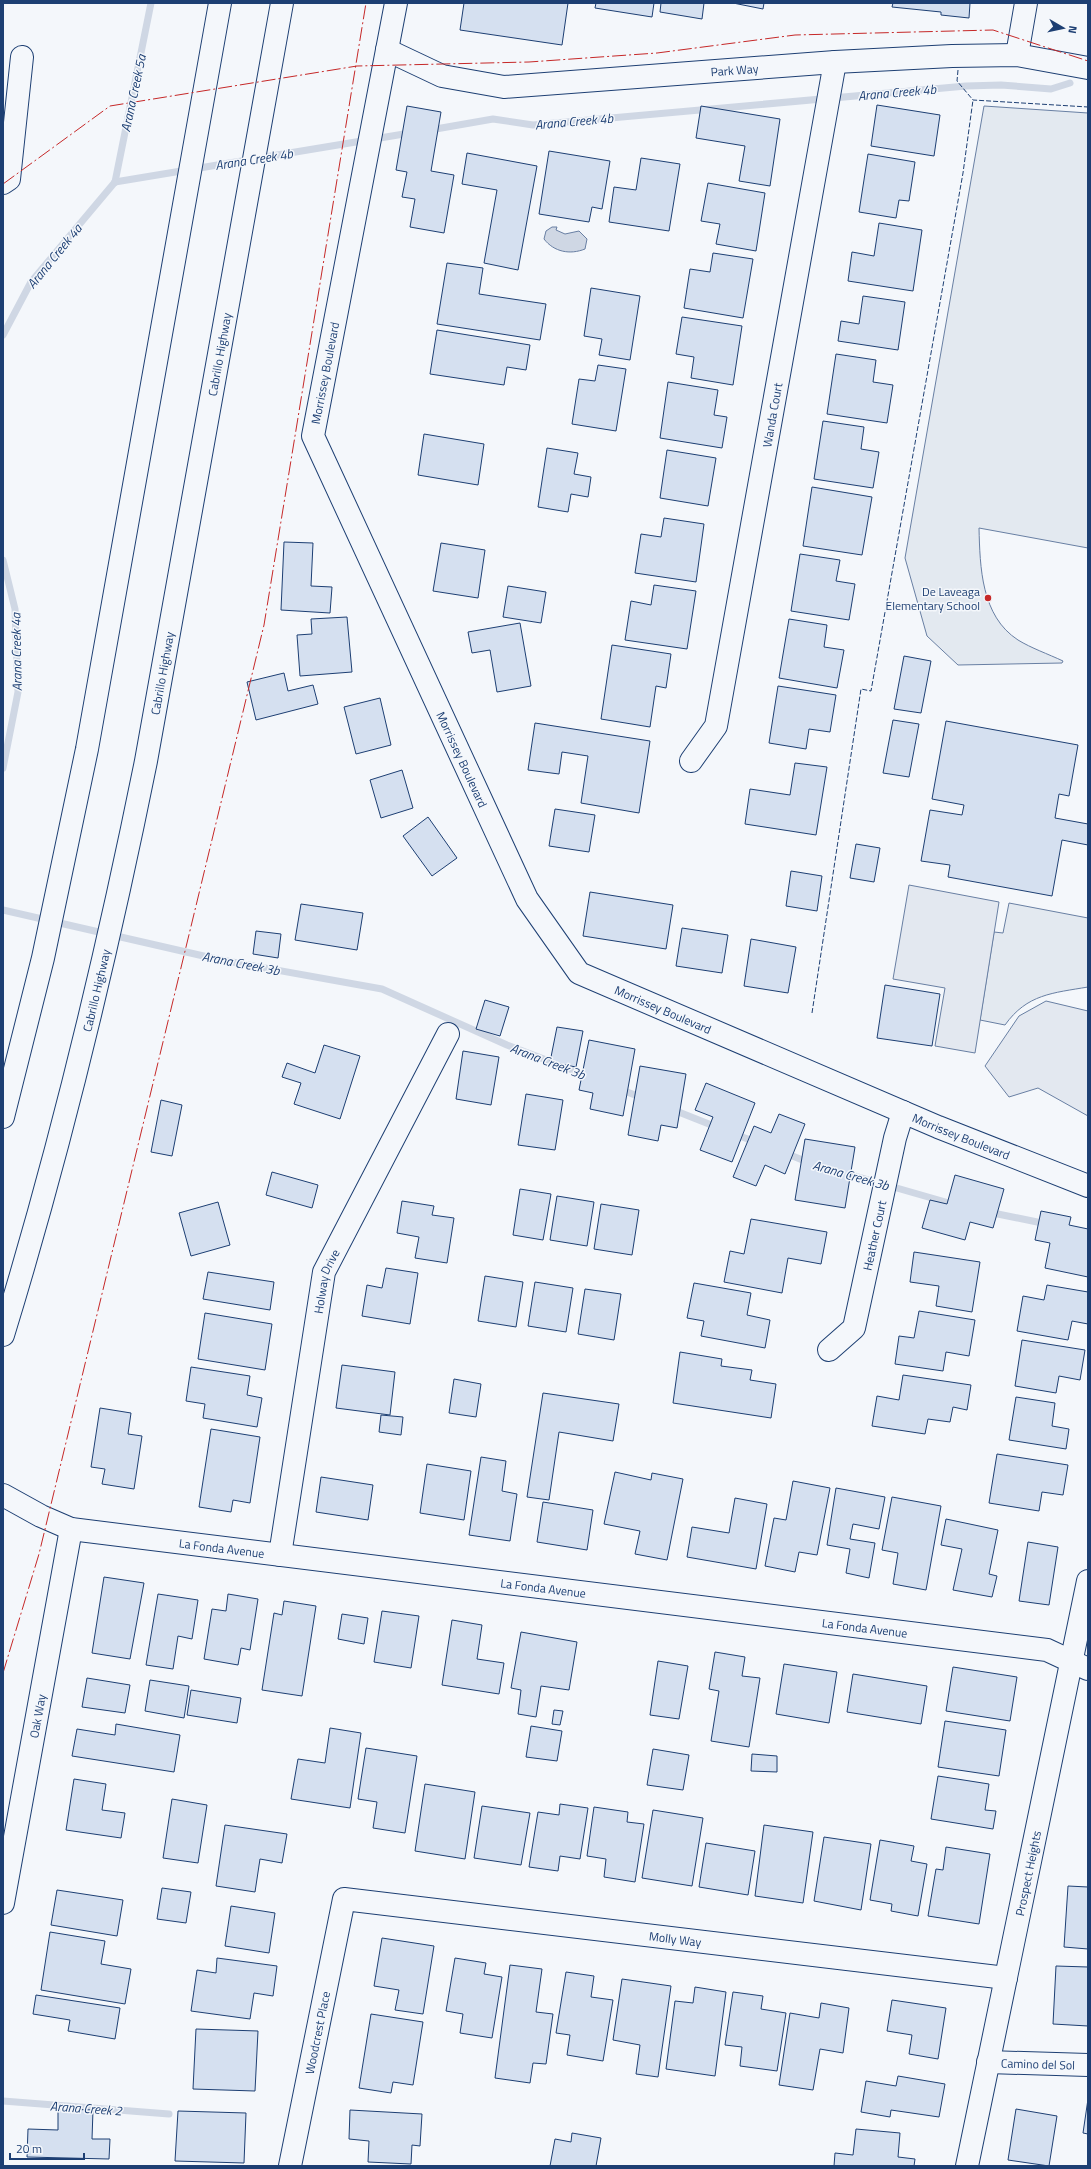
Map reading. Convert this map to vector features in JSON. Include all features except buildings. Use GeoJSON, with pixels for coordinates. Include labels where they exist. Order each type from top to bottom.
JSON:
{"type":"FeatureCollection","features":[{"type":"Feature","properties":{"kind":"main road"},"geometry":{"type":"LineString","coordinates":[[3,1117],[43,958],[85,757],[220,3]]}},
{"type":"Feature","properties":{"kind":"main road","name":"Cabrillo Highway"},"geometry":{"type":"LineString","coordinates":[[3,1335],[57,1147],[102,970],[125,866],[146,761],[282,3]]}},
{"type":"Feature","properties":{"kind":"main road","name":"Morrissey Boulevard"},"geometry":{"type":"LineString","coordinates":[[396,3],[313,436],[527,899],[579,973],[903,1112],[1088,1186]]}},
{"type":"Feature","properties":{"kind":"main road"},"geometry":{"type":"LineString","coordinates":[[1017,55],[1026,3]]}},
{"type":"Feature","properties":{"kind":"main road","name":"Park Way"},"geometry":{"type":"LineString","coordinates":[[387,50],[442,76],[504,88],[835,62],[1017,55],[1088,68]]}},
{"type":"Feature","properties":{"kind":"main road"},"geometry":{"type":"LineString","coordinates":[[3,183],[9,179],[22,57]]}},
{"type":"Feature","properties":{"kind":"main road","name":"Wanda Court"},"geometry":{"type":"LineString","coordinates":[[691,761],[716,726],[835,62]]}},
{"type":"Feature","properties":{"kind":"main road","name":"Holway Drive"},"geometry":{"type":"LineString","coordinates":[[280,1555],[324,1272],[448,1034]]}},
{"type":"Feature","properties":{"kind":"main road","name":"Heather Court"},"geometry":{"type":"LineString","coordinates":[[829,1350],[854,1328],[895,1138],[903,1112]]}},
{"type":"Feature","properties":{"kind":"main road","name":"La Fonda Avenue"},"geometry":{"type":"LineString","coordinates":[[3,1495],[41,1516],[71,1529],[1047,1650],[1080,1665]]}},
{"type":"Feature","properties":{"kind":"main road","name":"Oak Way"},"geometry":{"type":"LineString","coordinates":[[3,1904],[71,1529]]}},
{"type":"Feature","properties":{"kind":"main road","name":"Prospect Heights"},"geometry":{"type":"LineString","coordinates":[[967,2166],[1006,1978],[1080,1665],[1088,1581]]}},
{"type":"Feature","properties":{"kind":"main road","name":"Molly Way"},"geometry":{"type":"LineString","coordinates":[[344,1899],[1006,1978]]}},
{"type":"Feature","properties":{"kind":"main road","name":"Woodcrest Place"},"geometry":{"type":"LineString","coordinates":[[290,2166],[344,1899]]}},
{"type":"Feature","properties":{"kind":"main road","name":"Camino del Sol"},"geometry":{"type":"LineString","coordinates":[[988,2062],[1088,2065]]}},
{"type":"Feature","properties":{"kind":"shaded area"},"geometry":{"type":"Polygon","coordinates":[[[984,106],[1088,113],[1088,548],[979,528],[980,559],[985,590],[996,618],[1006,630],[1018,640],[1063,661],[1062,663],[958,665],[927,636],[905,558],[984,106]]]}},
{"type":"Feature","properties":{"kind":"shaded area"},"geometry":{"type":"Polygon","coordinates":[[[552,227],[557,227],[556,230],[565,234],[579,231],[587,239],[585,249],[568,252],[553,247],[544,239],[546,231],[552,227]]]}},
{"type":"Feature","properties":{"kind":"shaded area"},"geometry":{"type":"Polygon","coordinates":[[[909,885],[999,902],[975,1053],[935,1046],[945,988],[893,979],[909,885]]]}},
{"type":"Feature","properties":{"kind":"shaded area"},"geometry":{"type":"Polygon","coordinates":[[[1009,903],[1088,918],[1088,987],[1052,993],[1032,1001],[1013,1015],[1005,1025],[980,1020],[994,932],[1003,933],[1009,903]]]}},
{"type":"Feature","properties":{"kind":"shaded area"},"geometry":{"type":"Polygon","coordinates":[[[1046,1001],[1088,1011],[1088,1116],[1038,1088],[1009,1097],[985,1066],[1019,1016],[1046,1001]]]}},
{"type":"Feature","properties":{"kind":"waterway","name":"Arana Creek 5a"},"geometry":{"type":"LineString","coordinates":[[115,182],[151,3]]}},
{"type":"Feature","properties":{"kind":"waterway","name":"Arana Creek 4b"},"geometry":{"type":"LineString","coordinates":[[430,130],[493,119],[533,125],[966,86],[1001,85],[1051,89],[1070,83]]}},
{"type":"Feature","properties":{"kind":"waterway","name":"Arana Creek 4b"},"geometry":{"type":"LineString","coordinates":[[115,182],[410,133]]}},
{"type":"Feature","properties":{"kind":"waterway","name":"Arana Creek 4a"},"geometry":{"type":"LineString","coordinates":[[3,335],[31,282],[115,182]]}},
{"type":"Feature","properties":{"kind":"waterway","name":"Arana Creek 4a"},"geometry":{"type":"LineString","coordinates":[[3,560],[15,609],[18,692],[3,768]]}},
{"type":"Feature","properties":{"kind":"waterway","name":"Arana Creek 3b"},"geometry":{"type":"LineString","coordinates":[[3,910],[221,960],[382,989],[507,1045],[591,1077]]}},
{"type":"Feature","properties":{"kind":"waterway","name":"Arana Creek 3b"},"geometry":{"type":"LineString","coordinates":[[619,1089],[643,1098]]}},
{"type":"Feature","properties":{"kind":"waterway","name":"Arana Creek 3b"},"geometry":{"type":"LineString","coordinates":[[671,1109],[719,1128]]}},
{"type":"Feature","properties":{"kind":"waterway","name":"Arana Creek 3b"},"geometry":{"type":"LineString","coordinates":[[734,1134],[756,1142]]}},
{"type":"Feature","properties":{"kind":"waterway","name":"Arana Creek 3b"},"geometry":{"type":"LineString","coordinates":[[785,1153],[810,1163]]}},
{"type":"Feature","properties":{"kind":"waterway","name":"Arana Creek 3b"},"geometry":{"type":"LineString","coordinates":[[841,1172],[956,1205]]}},
{"type":"Feature","properties":{"kind":"waterway","name":"Arana Creek 3b"},"geometry":{"type":"LineString","coordinates":[[988,1212],[1047,1224]]}},
{"type":"Feature","properties":{"kind":"waterway","name":"Arana Creek 2"},"geometry":{"type":"LineString","coordinates":[[3,2101],[169,2114]]}},
{"type":"Feature","properties":{"kind":"fence"},"geometry":{"type":"LineString","coordinates":[[958,70],[957,81],[973,100],[1088,107]]}},
{"type":"Feature","properties":{"kind":"fence"},"geometry":{"type":"LineString","coordinates":[[812,1013],[861,689],[871,691],[963,173],[973,100]]}},
{"type":"Feature","properties":{"kind":"power"},"geometry":{"type":"LineString","coordinates":[[3,1673],[39,1554],[264,625],[366,3]]}},
{"type":"Feature","properties":{"kind":"power"},"geometry":{"type":"LineString","coordinates":[[3,184],[110,106],[357,66],[529,62],[657,53],[795,35],[993,30],[1088,61]]}},
{"type":"Feature","properties":{"kind":"place","name":"De Laveaga Elementary School"},"geometry":{"type":"Point","coordinates":[988,598]}}]}
